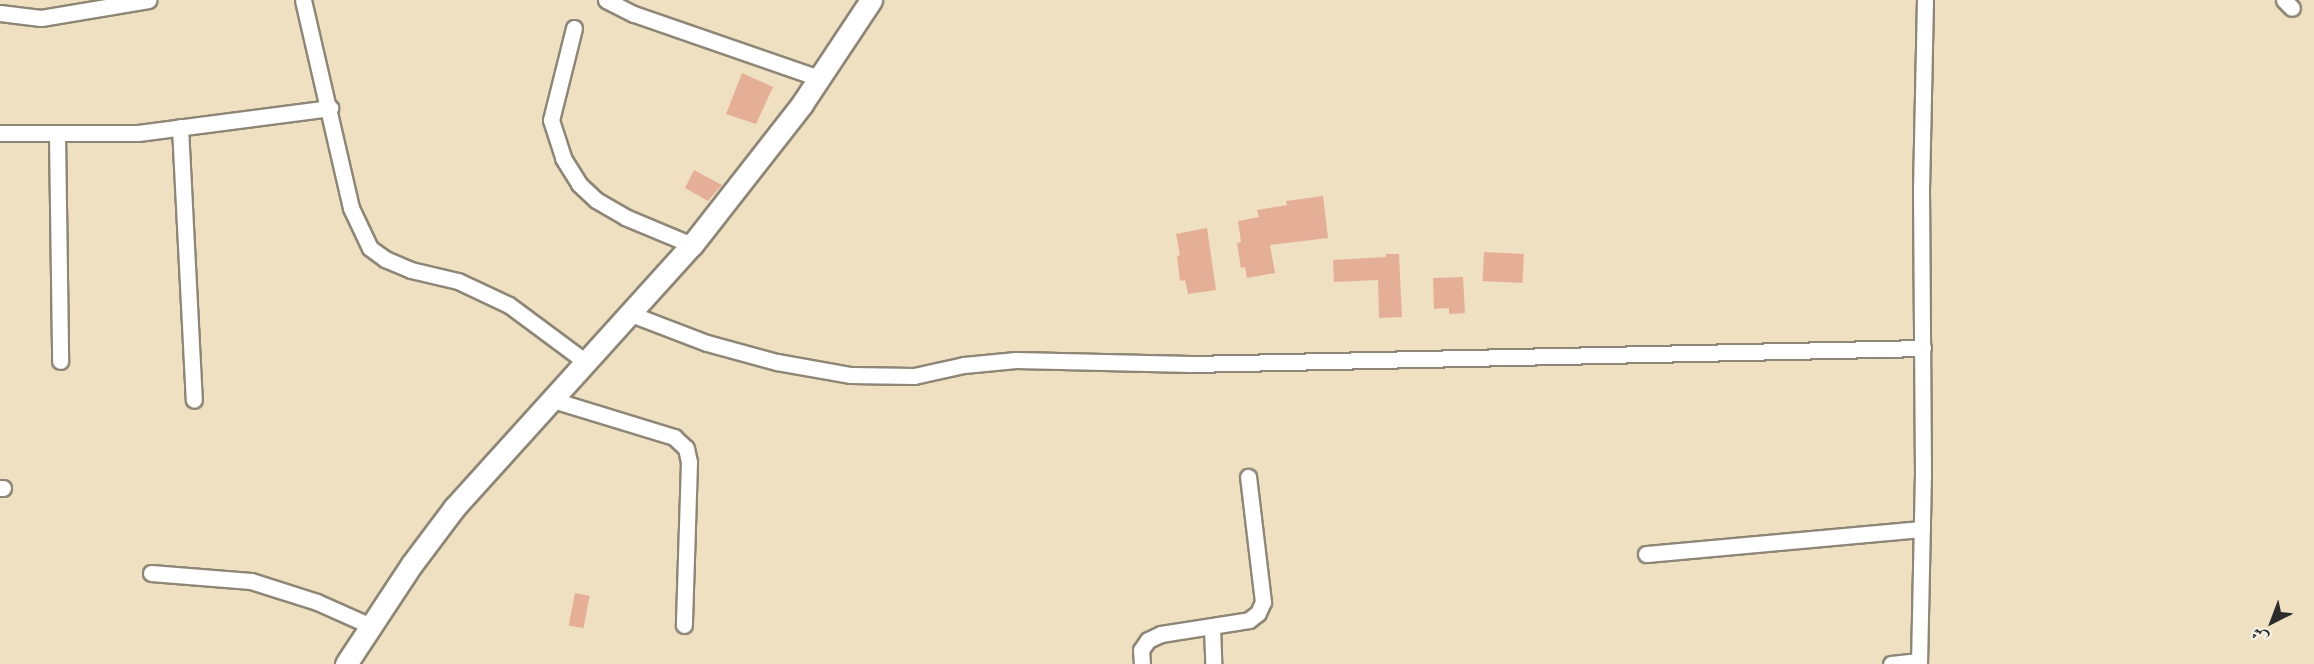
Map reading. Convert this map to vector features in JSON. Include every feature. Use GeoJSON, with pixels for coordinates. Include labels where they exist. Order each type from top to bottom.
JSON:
{"type":"FeatureCollection","features":[{"type":"Feature","properties":{"kind":"street"},"geometry":{"type":"LineString","coordinates":[[0,13],[41,18],[149,0]]}},
{"type":"Feature","properties":{"kind":"street"},"geometry":{"type":"LineString","coordinates":[[303,0],[330,108],[351,207],[370,248],[385,259],[411,270],[458,281],[509,305],[587,363]]}},
{"type":"Feature","properties":{"kind":"street"},"geometry":{"type":"LineString","coordinates":[[606,0],[634,14],[819,78]]}},
{"type":"Feature","properties":{"kind":"street"},"geometry":{"type":"LineString","coordinates":[[346,664],[412,564],[454,508],[692,245],[802,104],[871,0]]}},
{"type":"Feature","properties":{"kind":"street"},"geometry":{"type":"LineString","coordinates":[[1891,664],[1919,663],[1923,348],[1921,190],[1925,0]]}},
{"type":"Feature","properties":{"kind":"street"},"geometry":{"type":"LineString","coordinates":[[574,28],[551,120],[564,158],[579,184],[596,200],[626,217],[692,245]]}},
{"type":"Feature","properties":{"kind":"street"},"geometry":{"type":"LineString","coordinates":[[0,133],[138,133],[330,108]]}},
{"type":"Feature","properties":{"kind":"street"},"geometry":{"type":"LineString","coordinates":[[180,128],[194,400]]}},
{"type":"Feature","properties":{"kind":"street"},"geometry":{"type":"LineString","coordinates":[[57,134],[60,361]]}},
{"type":"Feature","properties":{"kind":"street"},"geometry":{"type":"LineString","coordinates":[[631,314],[707,344],[777,362],[851,375],[914,376],[964,365],[1016,360],[1191,364],[1923,348]]}},
{"type":"Feature","properties":{"kind":"street"},"geometry":{"type":"LineString","coordinates":[[553,400],[674,438],[686,448],[689,462],[684,625]]}},
{"type":"Feature","properties":{"kind":"street"},"geometry":{"type":"LineString","coordinates":[[1142,664],[1142,650],[1148,640],[1161,634],[1249,620],[1258,613],[1263,602],[1248,477]]}},
{"type":"Feature","properties":{"kind":"street"},"geometry":{"type":"LineString","coordinates":[[1646,554],[1922,529]]}},
{"type":"Feature","properties":{"kind":"street"},"geometry":{"type":"LineString","coordinates":[[151,573],[251,581],[317,602],[371,626]]}},
{"type":"Feature","properties":{"kind":"street"},"geometry":{"type":"LineString","coordinates":[[1212,626],[1214,664]]}},
{"type":"Feature","properties":{"kind":"building"},"geometry":{"type":"Polygon","coordinates":[[[742,73],[773,87],[756,124],[726,114],[742,73]]]}},
{"type":"Feature","properties":{"kind":"building"},"geometry":{"type":"Polygon","coordinates":[[[694,170],[722,185],[708,201],[685,188],[694,170]]]}},
{"type":"Feature","properties":{"kind":"building"},"geometry":{"type":"Polygon","coordinates":[[[1323,196],[1328,238],[1270,245],[1275,273],[1247,278],[1245,267],[1241,268],[1237,243],[1241,242],[1238,221],[1259,217],[1257,210],[1287,205],[1286,201],[1323,196]]]}},
{"type":"Feature","properties":{"kind":"building"},"geometry":{"type":"Polygon","coordinates":[[[1207,228],[1216,290],[1188,294],[1185,280],[1180,281],[1177,256],[1180,255],[1176,234],[1207,228]]]}},
{"type":"Feature","properties":{"kind":"building"},"geometry":{"type":"Polygon","coordinates":[[[1484,252],[1524,254],[1522,283],[1482,281],[1484,252]]]}},
{"type":"Feature","properties":{"kind":"building"},"geometry":{"type":"Polygon","coordinates":[[[1386,254],[1399,254],[1402,317],[1379,318],[1378,280],[1334,282],[1333,260],[1386,257],[1386,254]]]}},
{"type":"Feature","properties":{"kind":"building"},"geometry":{"type":"Polygon","coordinates":[[[1463,277],[1465,313],[1449,314],[1449,308],[1434,309],[1433,278],[1463,277]]]}},
{"type":"Feature","properties":{"kind":"building"},"geometry":{"type":"Polygon","coordinates":[[[575,593],[590,596],[583,628],[569,625],[575,593]]]}}]}
